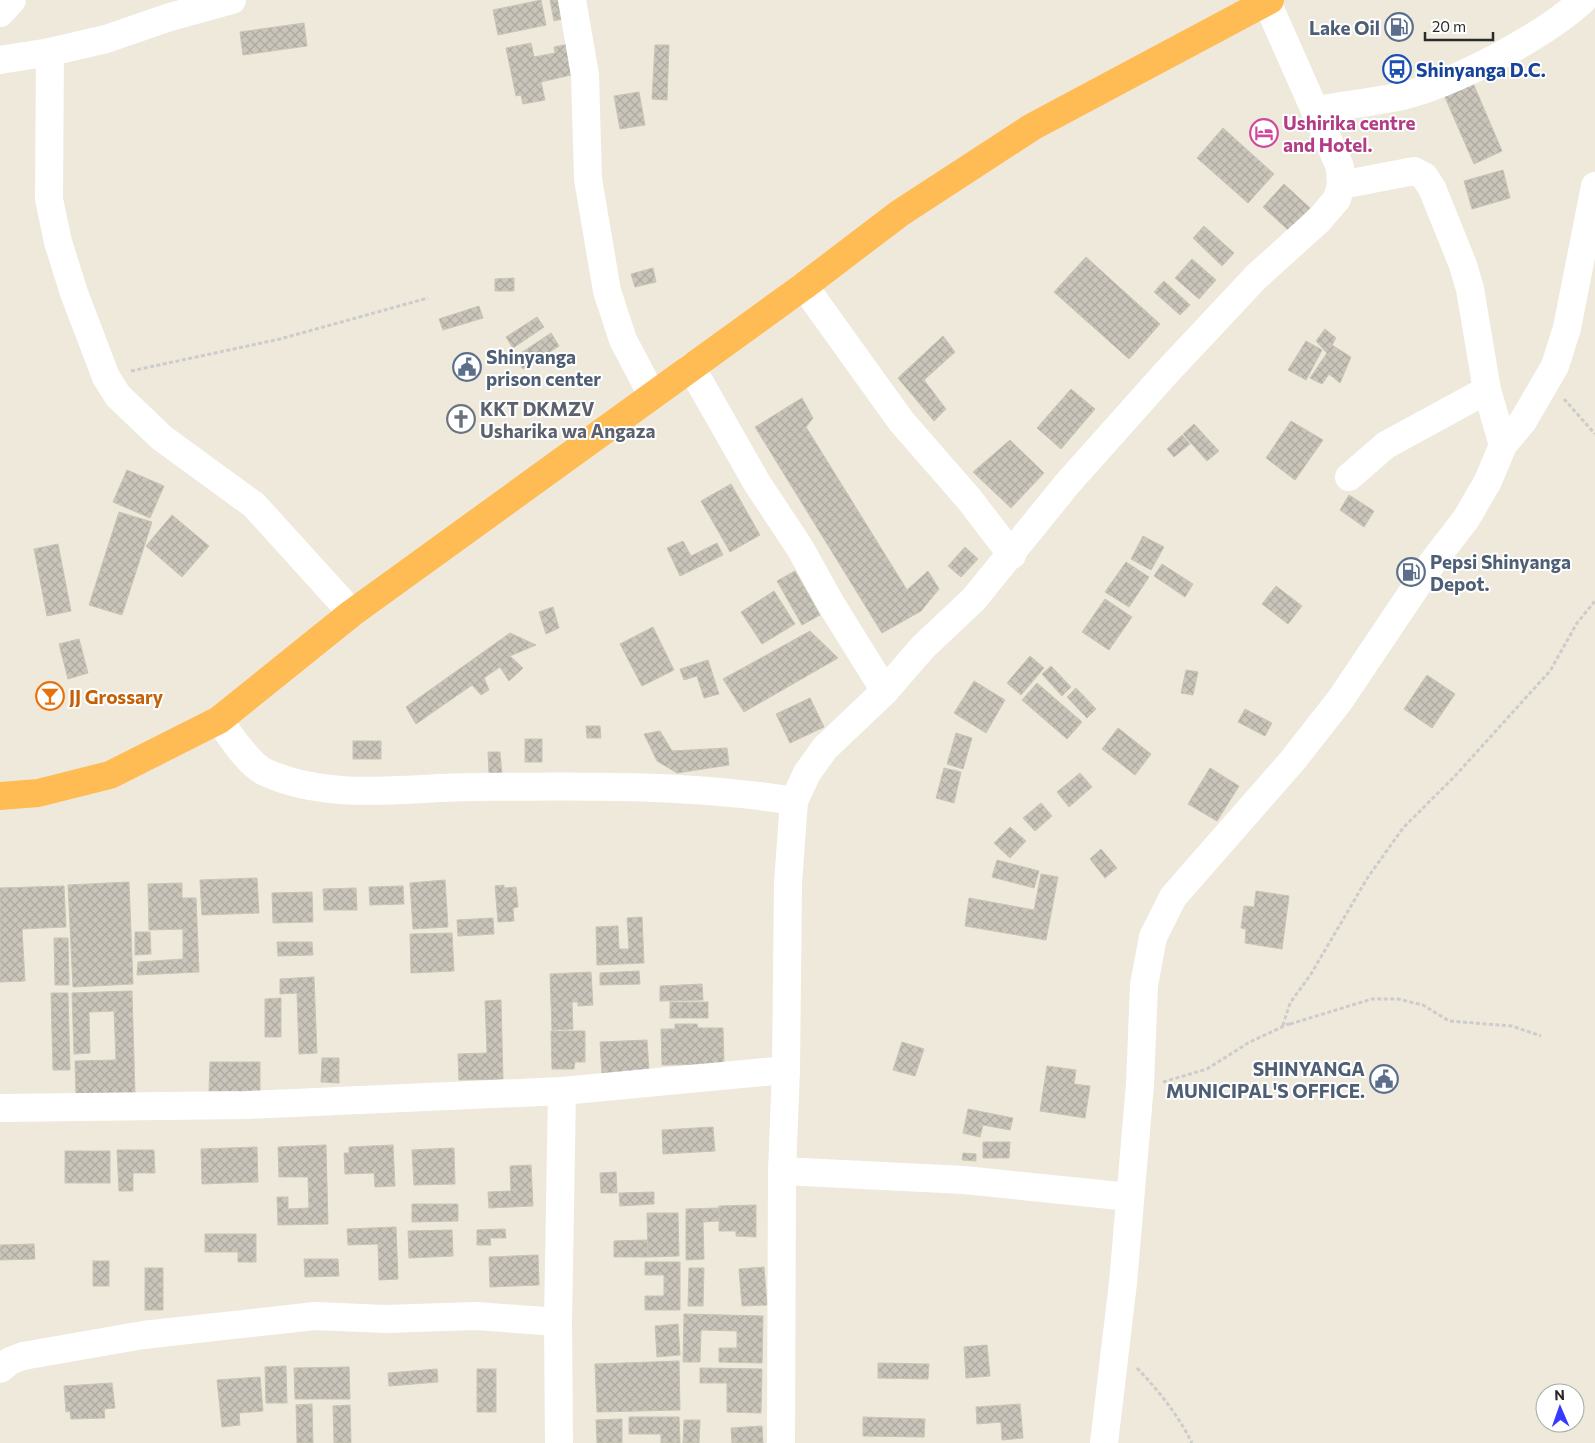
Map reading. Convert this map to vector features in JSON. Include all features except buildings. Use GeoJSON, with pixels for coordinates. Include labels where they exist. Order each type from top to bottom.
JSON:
{"type":"FeatureCollection","features":[{"type":"Feature","properties":{"kind":"highway"},"geometry":{"type":"LineString","coordinates":[[0,796],[38,793],[110,775],[219,720],[352,613],[652,394],[804,286],[900,213],[1032,127],[1269,1]]}},
{"type":"Feature","properties":{"kind":"street"},"geometry":{"type":"LineString","coordinates":[[0,13],[12,0]]}},
{"type":"Feature","properties":{"kind":"street"},"geometry":{"type":"LineString","coordinates":[[0,60],[50,52],[106,39],[232,0]]}},
{"type":"Feature","properties":{"kind":"street"},"geometry":{"type":"LineString","coordinates":[[572,0],[585,75],[588,179],[607,291],[624,340],[652,394]]}},
{"type":"Feature","properties":{"kind":"street"},"geometry":{"type":"LineString","coordinates":[[1316,110],[1404,95],[1434,84],[1516,46],[1571,11],[1583,0]]}},
{"type":"Feature","properties":{"kind":"street"},"geometry":{"type":"LineString","coordinates":[[781,1443],[782,1171],[786,1070],[788,883],[794,801],[808,773],[825,748],[885,690],[923,647],[974,599],[1012,555],[1067,484],[1166,373],[1256,277],[1319,220],[1337,199],[1341,185],[1340,167],[1269,1]]}},
{"type":"Feature","properties":{"kind":"street"},"geometry":{"type":"LineString","coordinates":[[50,52],[49,199],[58,242],[74,293],[106,376],[118,396],[162,438],[254,505],[352,613]]}},
{"type":"Feature","properties":{"kind":"street"},"geometry":{"type":"LineString","coordinates":[[1341,185],[1414,171],[1424,176],[1448,225],[1466,273],[1488,390],[1503,445]]}},
{"type":"Feature","properties":{"kind":"street"},"geometry":{"type":"LineString","coordinates":[[1104,1443],[1116,1346],[1140,1084],[1144,985],[1153,937],[1173,896],[1294,760],[1340,700],[1432,563],[1466,519],[1488,481],[1503,445],[1523,422],[1555,366],[1567,328],[1595,186]]}},
{"type":"Feature","properties":{"kind":"street"},"geometry":{"type":"LineString","coordinates":[[804,286],[901,421],[969,499],[1012,555]]}},
{"type":"Feature","properties":{"kind":"street"},"geometry":{"type":"LineString","coordinates":[[691,367],[757,483],[800,548],[831,604],[885,690]]}},
{"type":"Feature","properties":{"kind":"street"},"geometry":{"type":"LineString","coordinates":[[1349,477],[1386,445],[1488,390]]}},
{"type":"Feature","properties":{"kind":"street"},"geometry":{"type":"LineString","coordinates":[[219,720],[245,754],[264,772],[298,784],[336,791],[476,787],[656,786],[749,793],[794,801]]}},
{"type":"Feature","properties":{"kind":"street"},"geometry":{"type":"LineString","coordinates":[[0,1108],[247,1104],[562,1091],[786,1070]]}},
{"type":"Feature","properties":{"kind":"street"},"geometry":{"type":"LineString","coordinates":[[559,1443],[558,1322],[562,1091]]}},
{"type":"Feature","properties":{"kind":"street"},"geometry":{"type":"LineString","coordinates":[[782,1171],[964,1180],[1130,1197]]}},
{"type":"Feature","properties":{"kind":"street"},"geometry":{"type":"LineString","coordinates":[[0,1369],[10,1361],[23,1356],[144,1335],[315,1316],[385,1320],[476,1316],[558,1322]]}},
{"type":"Feature","properties":{"kind":"path"},"geometry":{"type":"LineString","coordinates":[[106,376],[280,339],[428,298]]}},
{"type":"Feature","properties":{"kind":"path"},"geometry":{"type":"LineString","coordinates":[[1547,380],[1595,434]]}},
{"type":"Feature","properties":{"kind":"path"},"geometry":{"type":"LineString","coordinates":[[1290,1024],[1283,1025],[1290,1003],[1311,974],[1368,877],[1398,835],[1419,810],[1466,764],[1550,671],[1577,622],[1595,601]]}},
{"type":"Feature","properties":{"kind":"path"},"geometry":{"type":"LineString","coordinates":[[1140,1084],[1168,1081],[1207,1069],[1248,1043],[1290,1024],[1372,999],[1398,999],[1423,1005],[1449,1021],[1512,1026],[1540,1036]]}},
{"type":"Feature","properties":{"kind":"path"},"geometry":{"type":"LineString","coordinates":[[1116,1346],[1156,1388],[1182,1424],[1192,1443]]}},
{"type":"Feature","properties":{"kind":"place","name":"Lake Oil"},"geometry":{"type":"Point","coordinates":[1399,27]}},
{"type":"Feature","properties":{"kind":"place","name":"Shinyanga D.C."},"geometry":{"type":"Point","coordinates":[1397,69]}},
{"type":"Feature","properties":{"kind":"place","name":"Ushirika centre and Hotel."},"geometry":{"type":"Point","coordinates":[1264,133]}},
{"type":"Feature","properties":{"kind":"place","name":"Shinyanga prison center"},"geometry":{"type":"Point","coordinates":[467,367]}},
{"type":"Feature","properties":{"kind":"place","name":"KKT DKMZV Usharika wa Angaza"},"geometry":{"type":"Point","coordinates":[461,419]}},
{"type":"Feature","properties":{"kind":"place","name":"Pepsi Shinyanga Depot."},"geometry":{"type":"Point","coordinates":[1411,572]}},
{"type":"Feature","properties":{"kind":"place","name":"JJ Grossary"},"geometry":{"type":"Point","coordinates":[50,696]}},
{"type":"Feature","properties":{"kind":"place","name":"SHINYANGA MUNICIPAL'S OFFICE."},"geometry":{"type":"Point","coordinates":[1384,1079]}}]}
